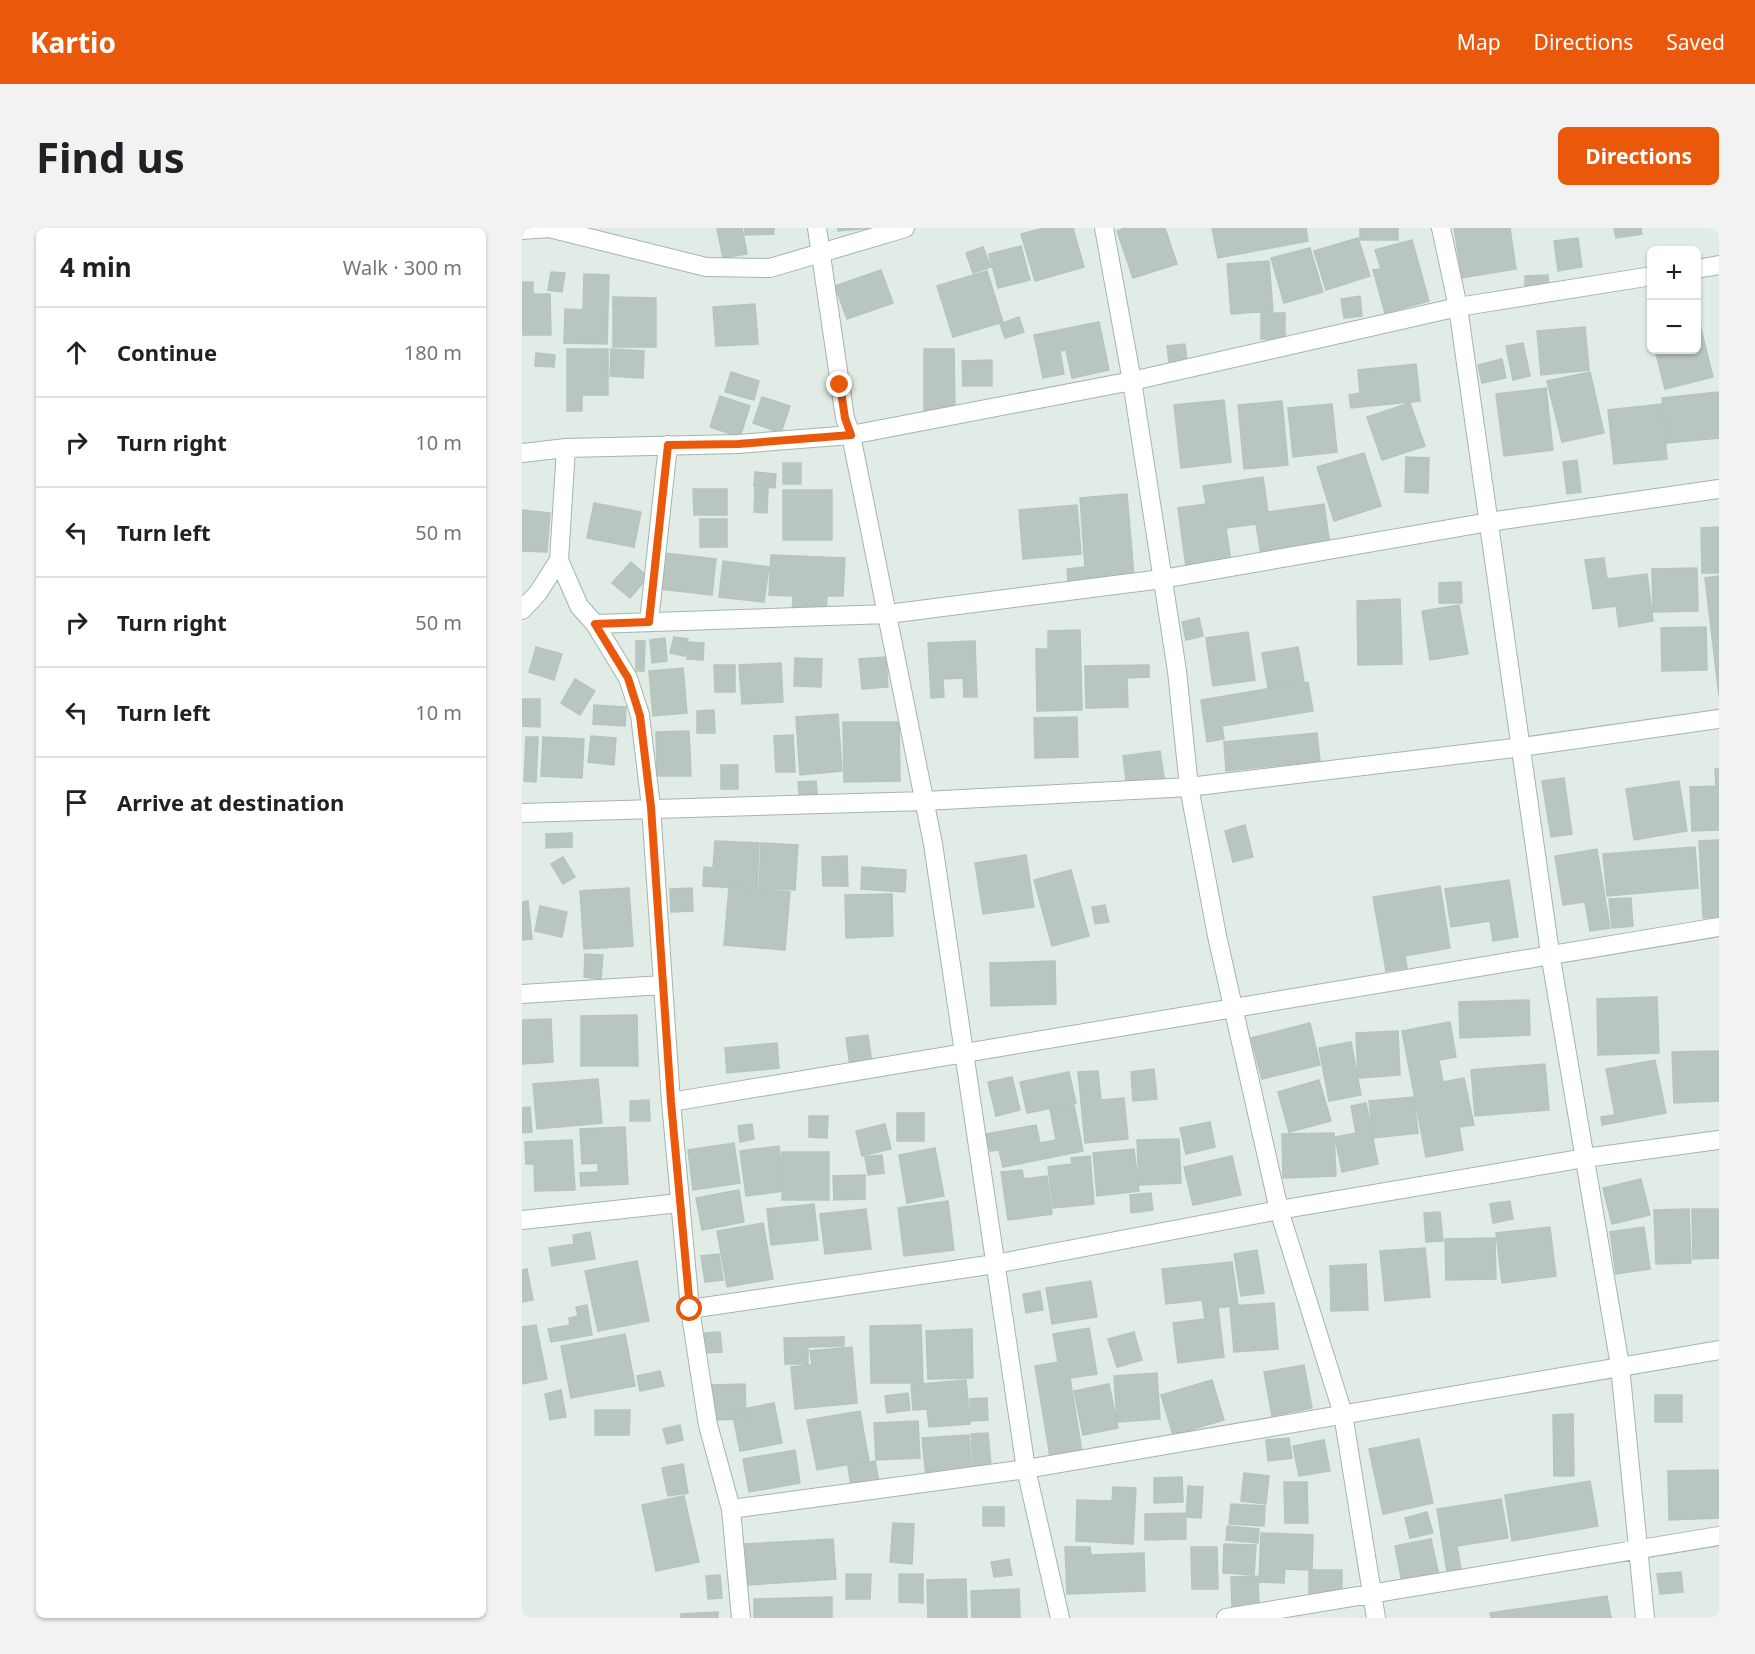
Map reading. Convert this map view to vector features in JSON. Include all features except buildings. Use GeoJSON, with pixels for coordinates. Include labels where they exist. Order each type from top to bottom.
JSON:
{"type":"FeatureCollection","features":[{"type":"Feature","properties":{"kind":"street"},"geometry":{"type":"LineString","coordinates":[[522,230],[549,228],[706,267],[770,268],[905,228]]}},
{"type":"Feature","properties":{"kind":"street"},"geometry":{"type":"LineString","coordinates":[[817,228],[845,418],[851,435],[925,801],[1026,1468],[1060,1618]]}},
{"type":"Feature","properties":{"kind":"street"},"geometry":{"type":"LineString","coordinates":[[1104,228],[1132,381],[1177,670],[1189,787],[1233,1007],[1279,1210],[1343,1414],[1376,1618]]}},
{"type":"Feature","properties":{"kind":"street"},"geometry":{"type":"LineString","coordinates":[[1441,228],[1458,307],[1551,953],[1620,1366],[1636,1548],[1645,1618]]}},
{"type":"Feature","properties":{"kind":"street"},"geometry":{"type":"LineString","coordinates":[[1701,268],[1719,265]]}},
{"type":"Feature","properties":{"kind":"street"},"geometry":{"type":"LineString","coordinates":[[522,453],[566,448],[738,444],[851,435],[1132,381],[1458,307],[1647,277]]}},
{"type":"Feature","properties":{"kind":"street"},"geometry":{"type":"LineString","coordinates":[[649,622],[668,445]]}},
{"type":"Feature","properties":{"kind":"street"},"geometry":{"type":"LineString","coordinates":[[566,448],[559,560],[579,606],[595,624],[628,678],[640,716],[651,807],[671,1102],[690,1309],[708,1425],[731,1509],[741,1618]]}},
{"type":"Feature","properties":{"kind":"street"},"geometry":{"type":"LineString","coordinates":[[595,624],[888,614],[1162,579],[1489,522],[1719,489]]}},
{"type":"Feature","properties":{"kind":"street"},"geometry":{"type":"LineString","coordinates":[[522,610],[538,593],[559,560]]}},
{"type":"Feature","properties":{"kind":"street"},"geometry":{"type":"LineString","coordinates":[[522,813],[651,807],[925,801],[1189,787],[1522,747],[1719,719]]}},
{"type":"Feature","properties":{"kind":"street"},"geometry":{"type":"LineString","coordinates":[[671,1102],[1551,953],[1719,927]]}},
{"type":"Feature","properties":{"kind":"street"},"geometry":{"type":"LineString","coordinates":[[522,994],[662,985]]}},
{"type":"Feature","properties":{"kind":"street"},"geometry":{"type":"LineString","coordinates":[[690,1309],[995,1263],[1279,1210],[1585,1158],[1719,1140]]}},
{"type":"Feature","properties":{"kind":"street"},"geometry":{"type":"LineString","coordinates":[[522,1220],[680,1203]]}},
{"type":"Feature","properties":{"kind":"street"},"geometry":{"type":"LineString","coordinates":[[731,1509],[1026,1468],[1719,1350]]}},
{"type":"Feature","properties":{"kind":"street"},"geometry":{"type":"LineString","coordinates":[[1226,1618],[1719,1536]]}},
{"type":"Feature","properties":{"kind":"route"},"geometry":{"type":"LineString","coordinates":[[690,1309],[671,1102],[649,779],[640,716],[628,678],[595,624],[649,622],[668,445],[738,444],[851,435],[845,418],[840,385]]}}]}
